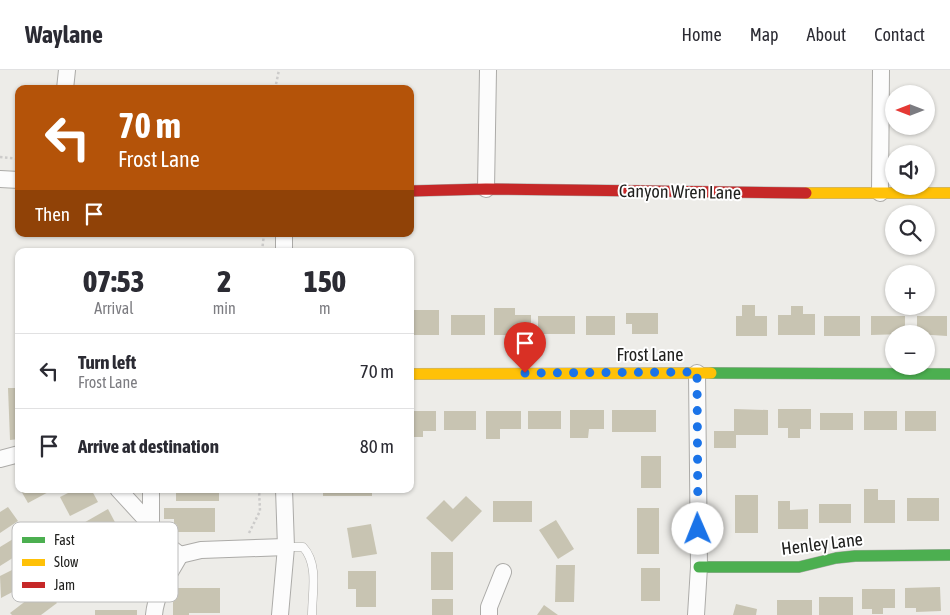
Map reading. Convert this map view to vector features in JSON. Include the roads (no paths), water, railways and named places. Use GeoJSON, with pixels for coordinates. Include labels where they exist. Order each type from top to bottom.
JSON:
{"type":"FeatureCollection","features":[{"type":"Feature","properties":{"kind":"street"},"geometry":{"type":"LineString","coordinates":[[65,85],[67,70]]}},
{"type":"Feature","properties":{"kind":"street"},"geometry":{"type":"LineString","coordinates":[[486,189],[488,70]]}},
{"type":"Feature","properties":{"kind":"street"},"geometry":{"type":"LineString","coordinates":[[880,193],[881,70]]}},
{"type":"Feature","properties":{"kind":"street"},"geometry":{"type":"LineString","coordinates":[[0,179],[15,180]]}},
{"type":"Feature","properties":{"kind":"street","name":"Canyon Wren Lane"},"geometry":{"type":"LineString","coordinates":[[414,191],[486,189],[723,193],[950,193]]}},
{"type":"Feature","properties":{"kind":"street"},"geometry":{"type":"LineString","coordinates":[[696,615],[699,568],[697,372]]}},
{"type":"Feature","properties":{"kind":"street","name":"Frost Lane"},"geometry":{"type":"LineString","coordinates":[[414,374],[697,372],[950,374]]}},
{"type":"Feature","properties":{"kind":"street"},"geometry":{"type":"LineString","coordinates":[[0,459],[15,455]]}},
{"type":"Feature","properties":{"kind":"street"},"geometry":{"type":"LineString","coordinates":[[122,493],[148,522]]}},
{"type":"Feature","properties":{"kind":"street"},"geometry":{"type":"LineString","coordinates":[[151,493],[151,522]]}},
{"type":"Feature","properties":{"kind":"street"},"geometry":{"type":"LineString","coordinates":[[280,615],[286,547],[284,493]]}},
{"type":"Feature","properties":{"kind":"street"},"geometry":{"type":"LineString","coordinates":[[178,557],[180,554],[201,550],[286,547]]}},
{"type":"Feature","properties":{"kind":"street","name":"Henley Lane"},"geometry":{"type":"LineString","coordinates":[[699,568],[799,567],[854,556],[950,555]]}},
{"type":"Feature","properties":{"kind":"street"},"geometry":{"type":"LineString","coordinates":[[489,615],[489,607],[503,572]]}},
{"type":"Feature","properties":{"kind":"street"},"geometry":{"type":"LineString","coordinates":[[154,615],[156,602]]}},
{"type":"Feature","properties":{"kind":"lane"},"geometry":{"type":"LineString","coordinates":[[286,547],[304,546],[309,553],[313,564],[312,615]]}}]}
